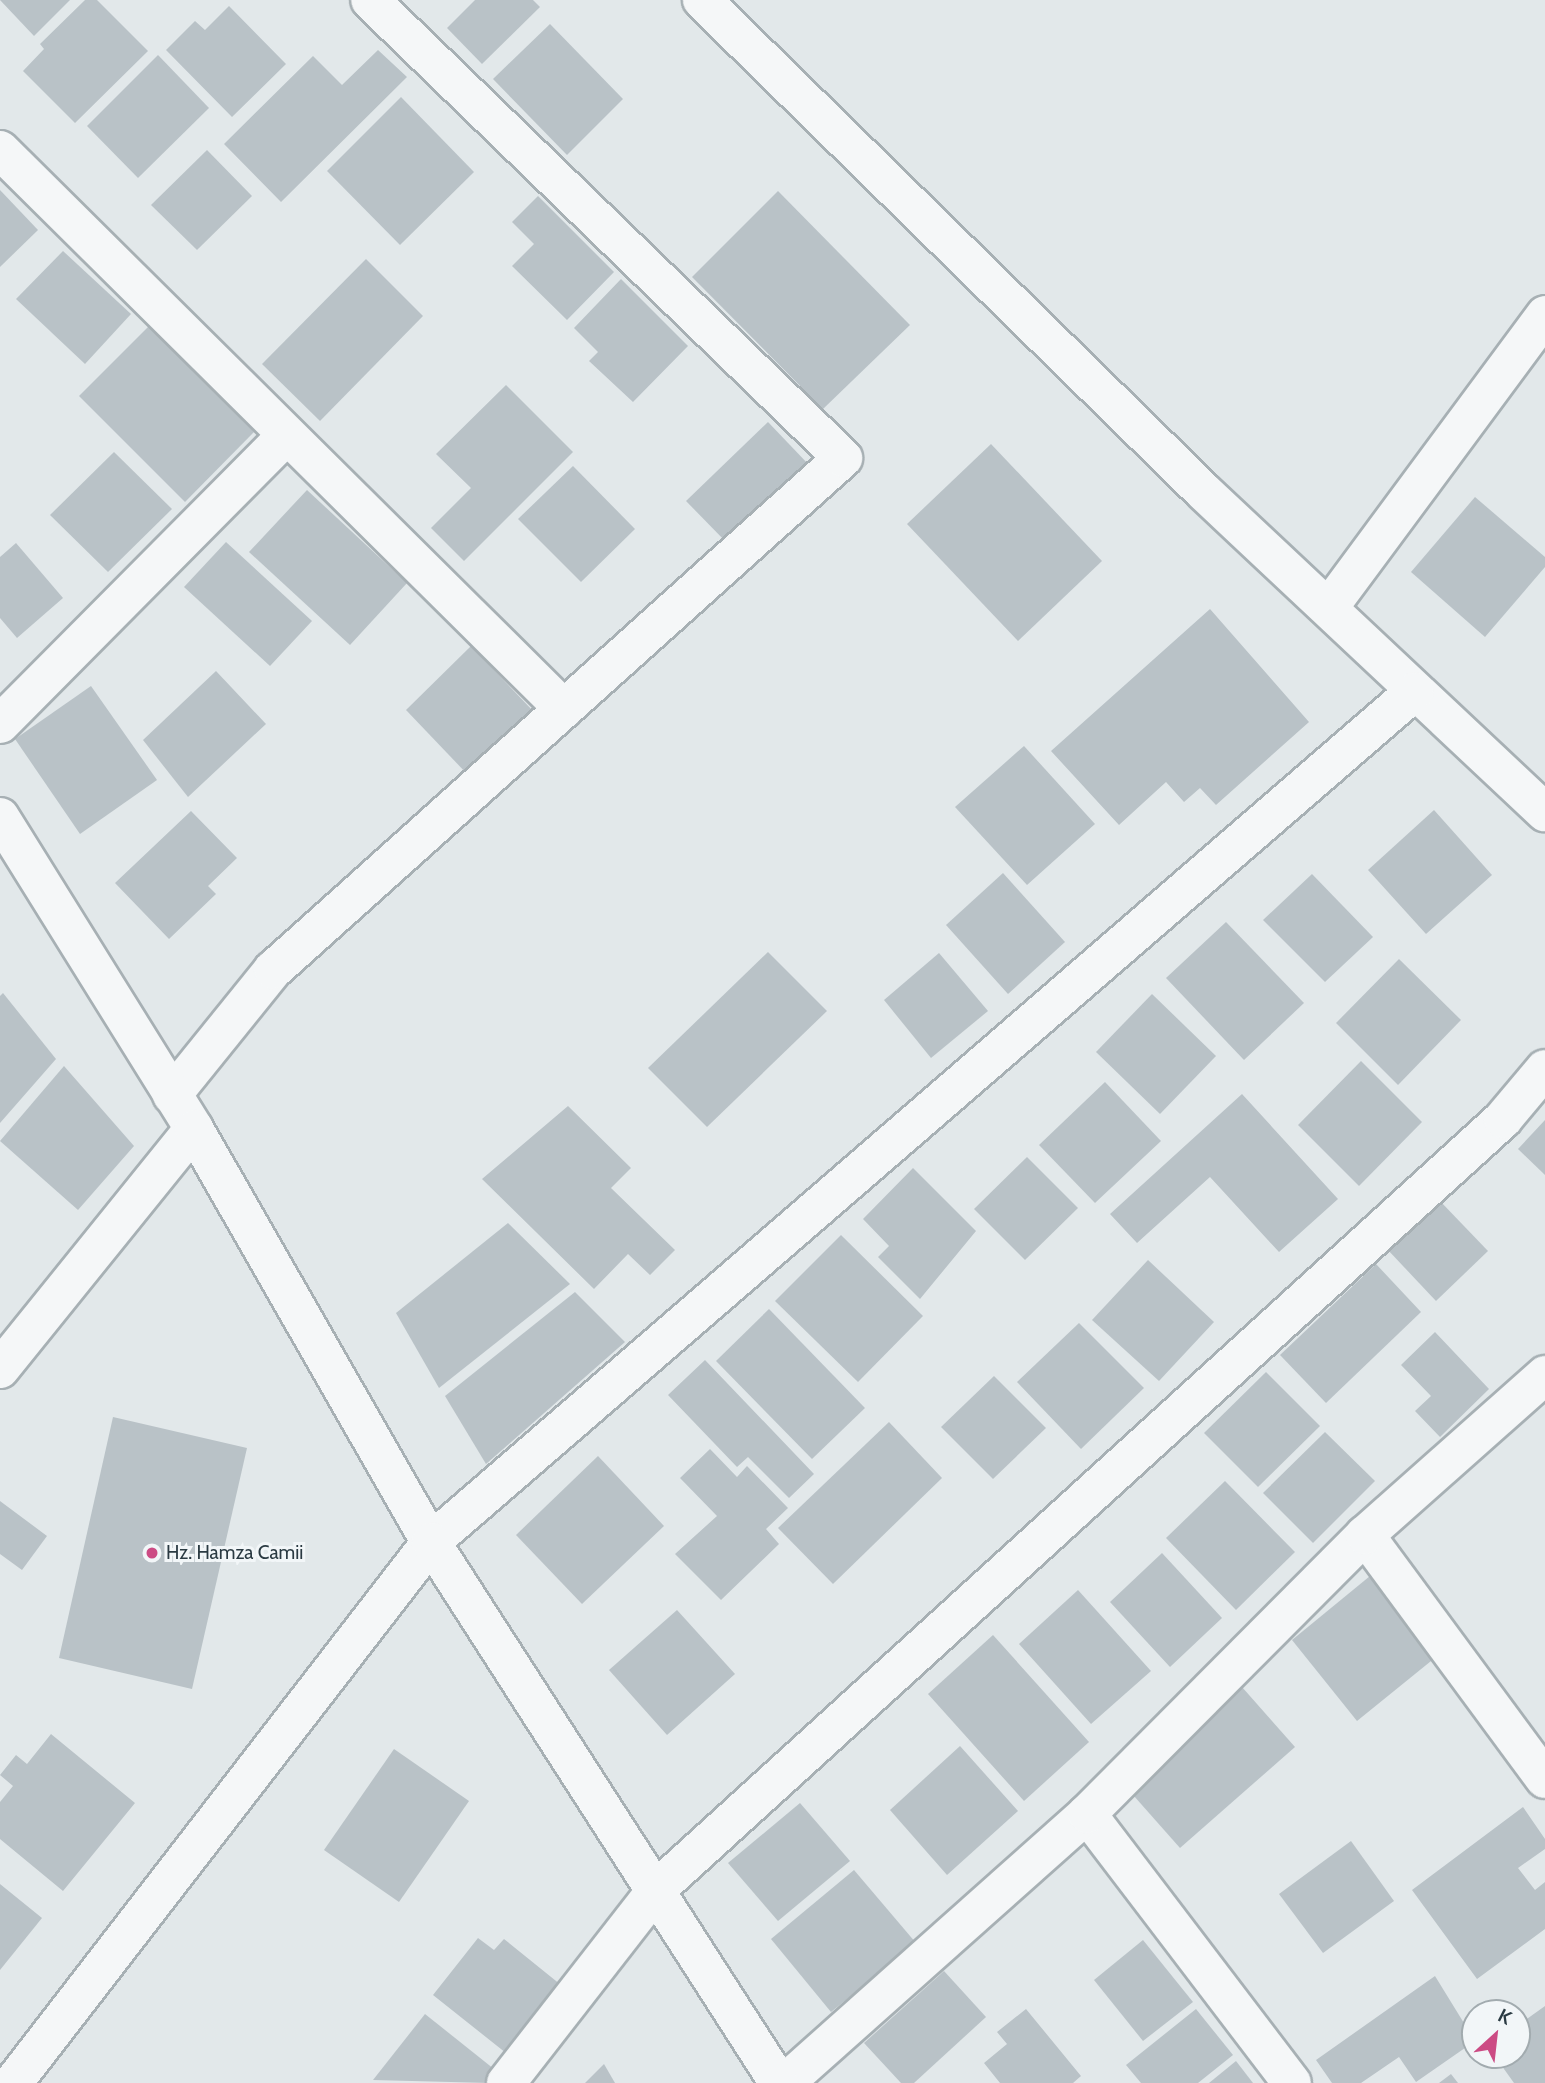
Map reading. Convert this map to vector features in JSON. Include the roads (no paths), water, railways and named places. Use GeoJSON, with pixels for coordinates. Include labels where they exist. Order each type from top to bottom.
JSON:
{"type":"FeatureCollection","features":[{"type":"Feature","properties":{"kind":"street"},"geometry":{"type":"LineString","coordinates":[[172,1095],[273,970],[843,458],[370,0]]}},
{"type":"Feature","properties":{"kind":"street"},"geometry":{"type":"LineString","coordinates":[[702,0],[1204,492],[1330,606],[1414,692],[1545,812]]}},
{"type":"Feature","properties":{"kind":"street"},"geometry":{"type":"LineString","coordinates":[[0,150],[564,709]]}},
{"type":"Feature","properties":{"kind":"street"},"geometry":{"type":"LineString","coordinates":[[1330,606],[1545,315]]}},
{"type":"Feature","properties":{"kind":"street"},"geometry":{"type":"LineString","coordinates":[[0,724],[287,435]]}},
{"type":"Feature","properties":{"kind":"street"},"geometry":{"type":"LineString","coordinates":[[13,2083],[431,1542],[1414,692]]}},
{"type":"Feature","properties":{"kind":"street"},"geometry":{"type":"LineString","coordinates":[[0,817],[194,1129],[431,1542],[658,1888],[779,2083]]}},
{"type":"Feature","properties":{"kind":"street"},"geometry":{"type":"LineString","coordinates":[[506,2083],[658,1888],[1503,1119],[1545,1069]]}},
{"type":"Feature","properties":{"kind":"street"},"geometry":{"type":"LineString","coordinates":[[0,1369],[194,1129]]}},
{"type":"Feature","properties":{"kind":"street"},"geometry":{"type":"LineString","coordinates":[[785,2083],[1087,1814],[1365,1535],[1545,1375]]}},
{"type":"Feature","properties":{"kind":"street"},"geometry":{"type":"LineString","coordinates":[[1365,1535],[1545,1779]]}},
{"type":"Feature","properties":{"kind":"street"},"geometry":{"type":"LineString","coordinates":[[1087,1814],[1292,2083]]}},
{"type":"Feature","properties":{"kind":"place","name":"Hz. Hamza Camii"},"geometry":{"type":"Point","coordinates":[152,1553]}}]}
